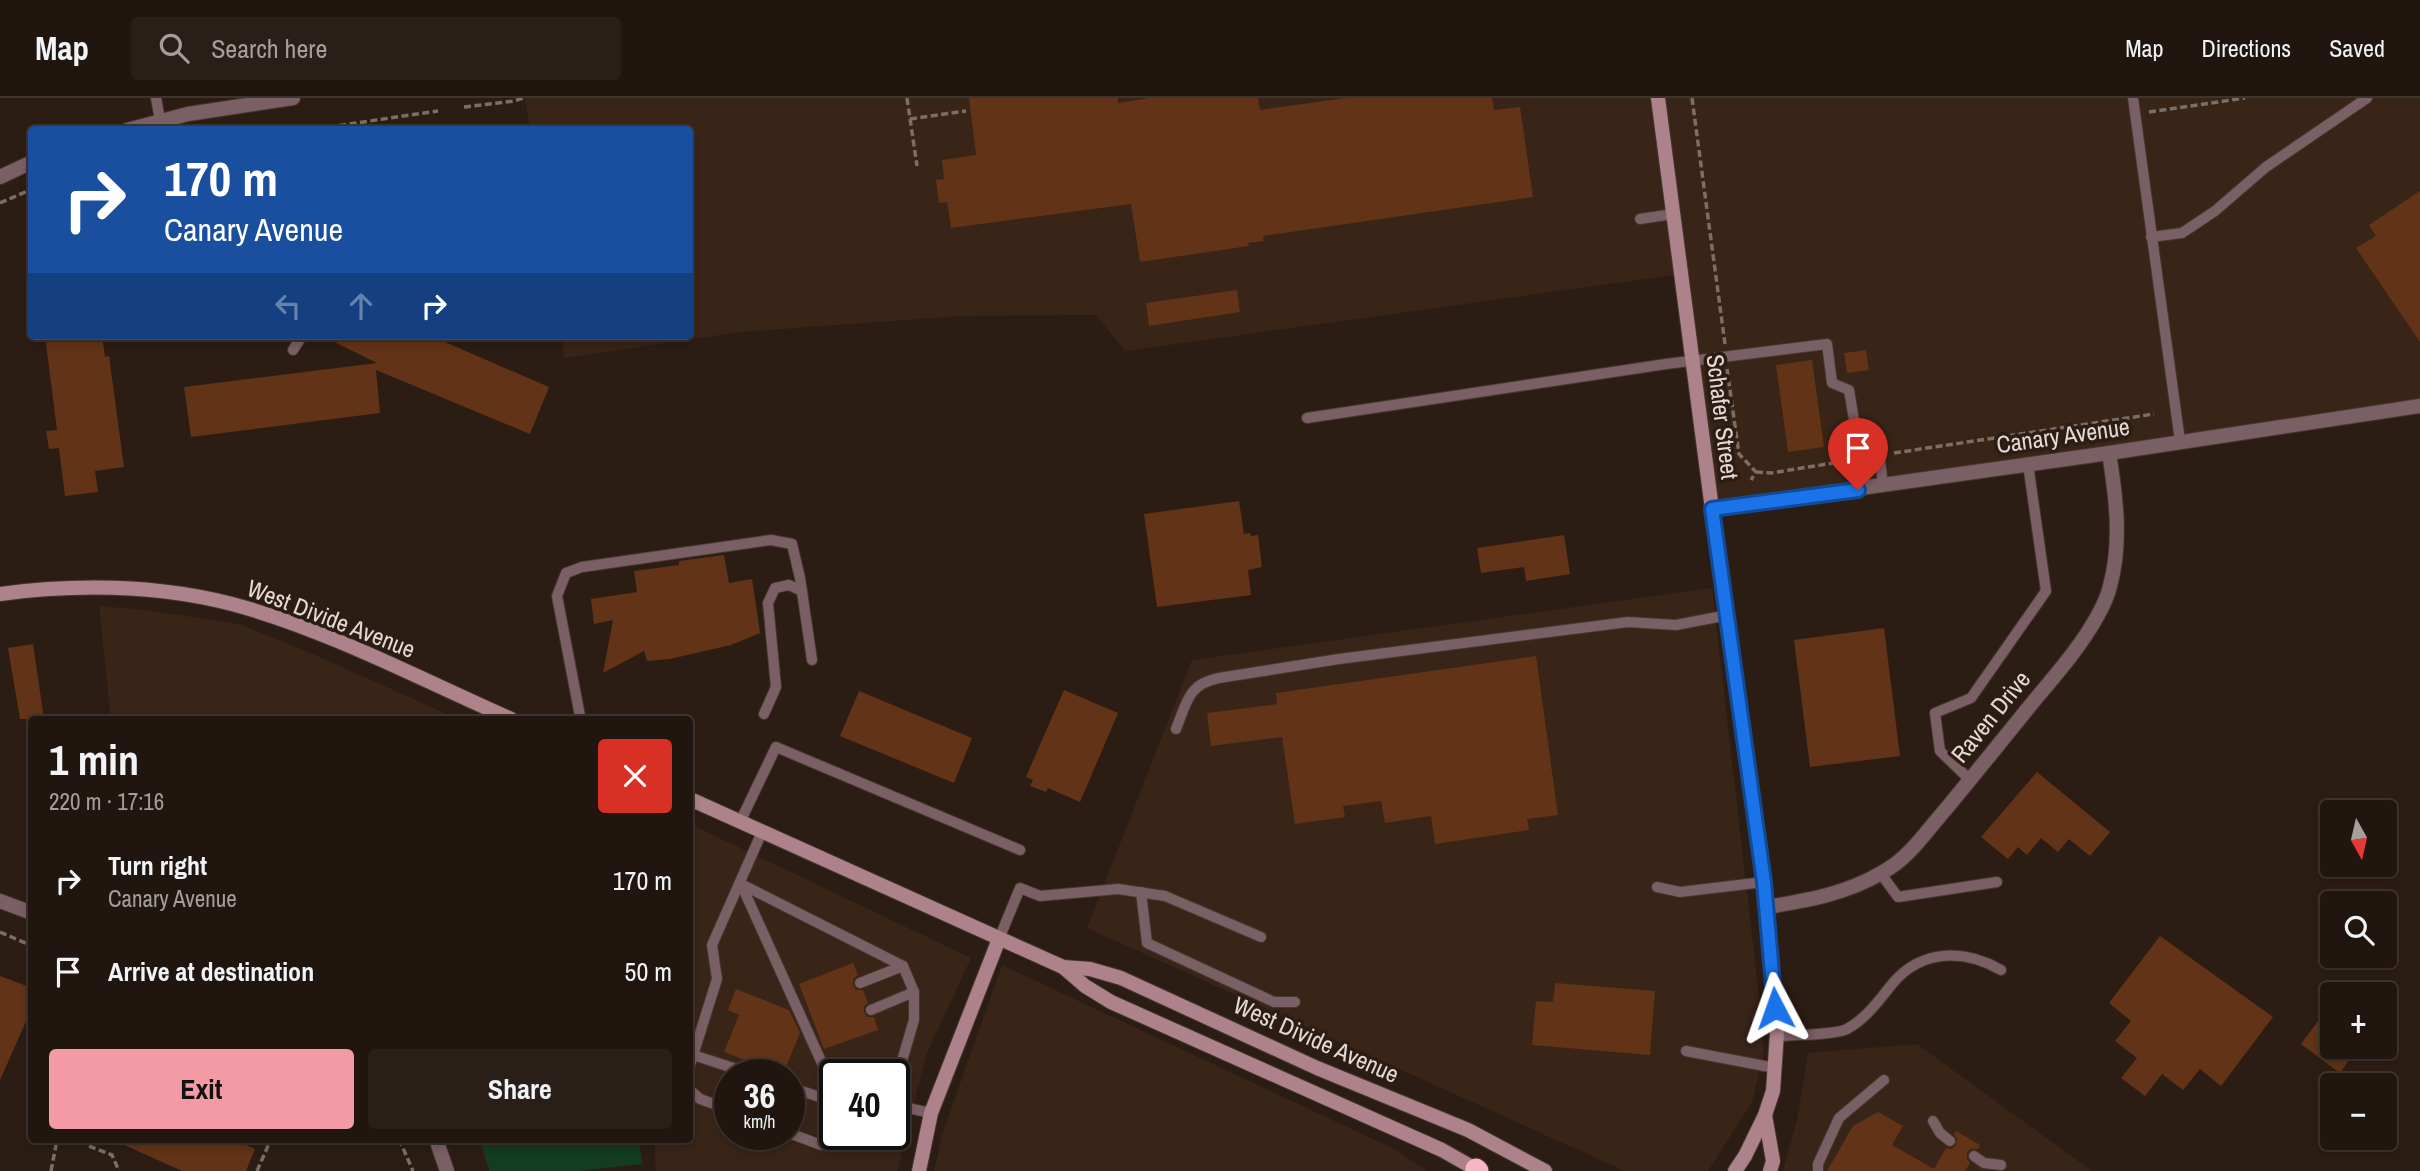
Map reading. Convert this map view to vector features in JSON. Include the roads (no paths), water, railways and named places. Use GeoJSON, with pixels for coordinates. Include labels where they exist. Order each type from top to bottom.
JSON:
{"type":"FeatureCollection","features":[{"type":"Feature","properties":{"kind":"street"},"geometry":{"type":"LineString","coordinates":[[140,126],[201,111],[293,98]]}},
{"type":"Feature","properties":{"kind":"street","name":"Schafer Street"},"geometry":{"type":"LineString","coordinates":[[1658,98],[1764,882],[1777,1037],[1773,1091],[1765,1115],[1735,1171]]}},
{"type":"Feature","properties":{"kind":"street"},"geometry":{"type":"LineString","coordinates":[[0,177],[28,164]]}},
{"type":"Feature","properties":{"kind":"street","name":"Canary Avenue"},"geometry":{"type":"LineString","coordinates":[[1712,509],[2420,406]]}},
{"type":"Feature","properties":{"kind":"street","name":"Raven Drive"},"geometry":{"type":"LineString","coordinates":[[1767,907],[1830,896],[1849,889],[1881,874],[1909,852],[2076,648],[2098,615],[2107,595],[2114,564],[2114,486],[2109,453]]}},
{"type":"Feature","properties":{"kind":"street","name":"West Divide Avenue"},"geometry":{"type":"LineString","coordinates":[[0,594],[113,588],[173,594],[230,604],[323,636],[504,716]]}},
{"type":"Feature","properties":{"kind":"street","name":"West Divide Avenue"},"geometry":{"type":"LineString","coordinates":[[693,800],[1063,967],[1085,986],[1111,1002],[1442,1150],[1478,1170]]}},
{"type":"Feature","properties":{"kind":"street"},"geometry":{"type":"LineString","coordinates":[[0,901],[28,912]]}},
{"type":"Feature","properties":{"kind":"street"},"geometry":{"type":"LineString","coordinates":[[919,1171],[931,1113],[999,939]]}},
{"type":"Feature","properties":{"kind":"street","name":"West Divide Avenue"},"geometry":{"type":"LineString","coordinates":[[1063,967],[1090,969],[1121,978],[1317,1068],[1468,1130],[1545,1171]]}},
{"type":"Feature","properties":{"kind":"street","name":"Schafer Street"},"geometry":{"type":"LineString","coordinates":[[1765,1115],[1773,1161],[1770,1171]]}},
{"type":"Feature","properties":{"kind":"street"},"geometry":{"type":"LineString","coordinates":[[437,1143],[447,1171]]}},
{"type":"Feature","properties":{"kind":"lane"},"geometry":{"type":"LineString","coordinates":[[156,98],[160,120]]}},
{"type":"Feature","properties":{"kind":"lane"},"geometry":{"type":"LineString","coordinates":[[2133,98],[2180,441]]}},
{"type":"Feature","properties":{"kind":"lane"},"geometry":{"type":"LineString","coordinates":[[2151,237],[2182,233],[2215,211],[2266,167],[2367,98]]}},
{"type":"Feature","properties":{"kind":"lane"},"geometry":{"type":"LineString","coordinates":[[1640,219],[1673,214]]}},
{"type":"Feature","properties":{"kind":"lane"},"geometry":{"type":"LineString","coordinates":[[293,350],[299,340]]}},
{"type":"Feature","properties":{"kind":"lane"},"geometry":{"type":"LineString","coordinates":[[1307,418],[1727,356],[1827,344],[1832,383],[1849,390],[1855,425],[1877,433],[1884,486]]}},
{"type":"Feature","properties":{"kind":"lane"},"geometry":{"type":"LineString","coordinates":[[1970,780],[1940,751],[1935,713],[1971,698],[2046,591],[2028,464]]}},
{"type":"Feature","properties":{"kind":"lane"},"geometry":{"type":"LineString","coordinates":[[580,716],[558,596],[566,573],[582,567],[771,540],[792,544],[812,660]]}},
{"type":"Feature","properties":{"kind":"lane"},"geometry":{"type":"LineString","coordinates":[[764,714],[776,687],[768,603],[775,588],[789,585],[802,591]]}},
{"type":"Feature","properties":{"kind":"lane"},"geometry":{"type":"LineString","coordinates":[[1176,729],[1191,692],[1206,681],[1219,678],[1339,659],[1628,622],[1676,625],[1728,615]]}},
{"type":"Feature","properties":{"kind":"lane"},"geometry":{"type":"LineString","coordinates":[[740,822],[776,747],[1020,850]]}},
{"type":"Feature","properties":{"kind":"lane"},"geometry":{"type":"LineString","coordinates":[[693,1054],[717,979],[712,945],[762,832]]}},
{"type":"Feature","properties":{"kind":"lane"},"geometry":{"type":"LineString","coordinates":[[1881,874],[1898,897],[1997,882]]}},
{"type":"Feature","properties":{"kind":"lane"},"geometry":{"type":"LineString","coordinates":[[1657,887],[1680,892],[1764,882]]}},
{"type":"Feature","properties":{"kind":"lane"},"geometry":{"type":"LineString","coordinates":[[741,884],[903,966],[914,992],[914,1020],[903,1059]]}},
{"type":"Feature","properties":{"kind":"lane"},"geometry":{"type":"LineString","coordinates":[[741,884],[802,1005],[823,1059]]}},
{"type":"Feature","properties":{"kind":"lane"},"geometry":{"type":"LineString","coordinates":[[999,939],[1020,888],[1040,896],[1118,889],[1164,896],[1261,937]]}},
{"type":"Feature","properties":{"kind":"lane"},"geometry":{"type":"LineString","coordinates":[[1141,892],[1147,943],[1274,1002],[1295,1002]]}},
{"type":"Feature","properties":{"kind":"lane"},"geometry":{"type":"LineString","coordinates":[[1777,1037],[1845,1030],[1880,1002],[1894,982],[1923,959],[1959,955],[1989,963],[2001,970]]}},
{"type":"Feature","properties":{"kind":"lane"},"geometry":{"type":"LineString","coordinates":[[860,983],[903,966]]}},
{"type":"Feature","properties":{"kind":"lane"},"geometry":{"type":"LineString","coordinates":[[871,1010],[914,992]]}},
{"type":"Feature","properties":{"kind":"lane"},"geometry":{"type":"LineString","coordinates":[[1686,1051],[1775,1068]]}},
{"type":"Feature","properties":{"kind":"lane"},"geometry":{"type":"LineString","coordinates":[[693,1060],[714,1065]]}},
{"type":"Feature","properties":{"kind":"lane"},"geometry":{"type":"LineString","coordinates":[[1818,1171],[1818,1164],[1839,1118],[1884,1080]]}},
{"type":"Feature","properties":{"kind":"lane"},"geometry":{"type":"LineString","coordinates":[[693,1093],[699,1100],[714,1105]]}},
{"type":"Feature","properties":{"kind":"lane"},"geometry":{"type":"LineString","coordinates":[[910,1108],[931,1113]]}},
{"type":"Feature","properties":{"kind":"lane"},"geometry":{"type":"LineString","coordinates":[[1933,1121],[1940,1133],[1950,1141]]}},
{"type":"Feature","properties":{"kind":"lane"},"geometry":{"type":"LineString","coordinates":[[1974,1156],[1984,1163],[2001,1165]]}}]}
